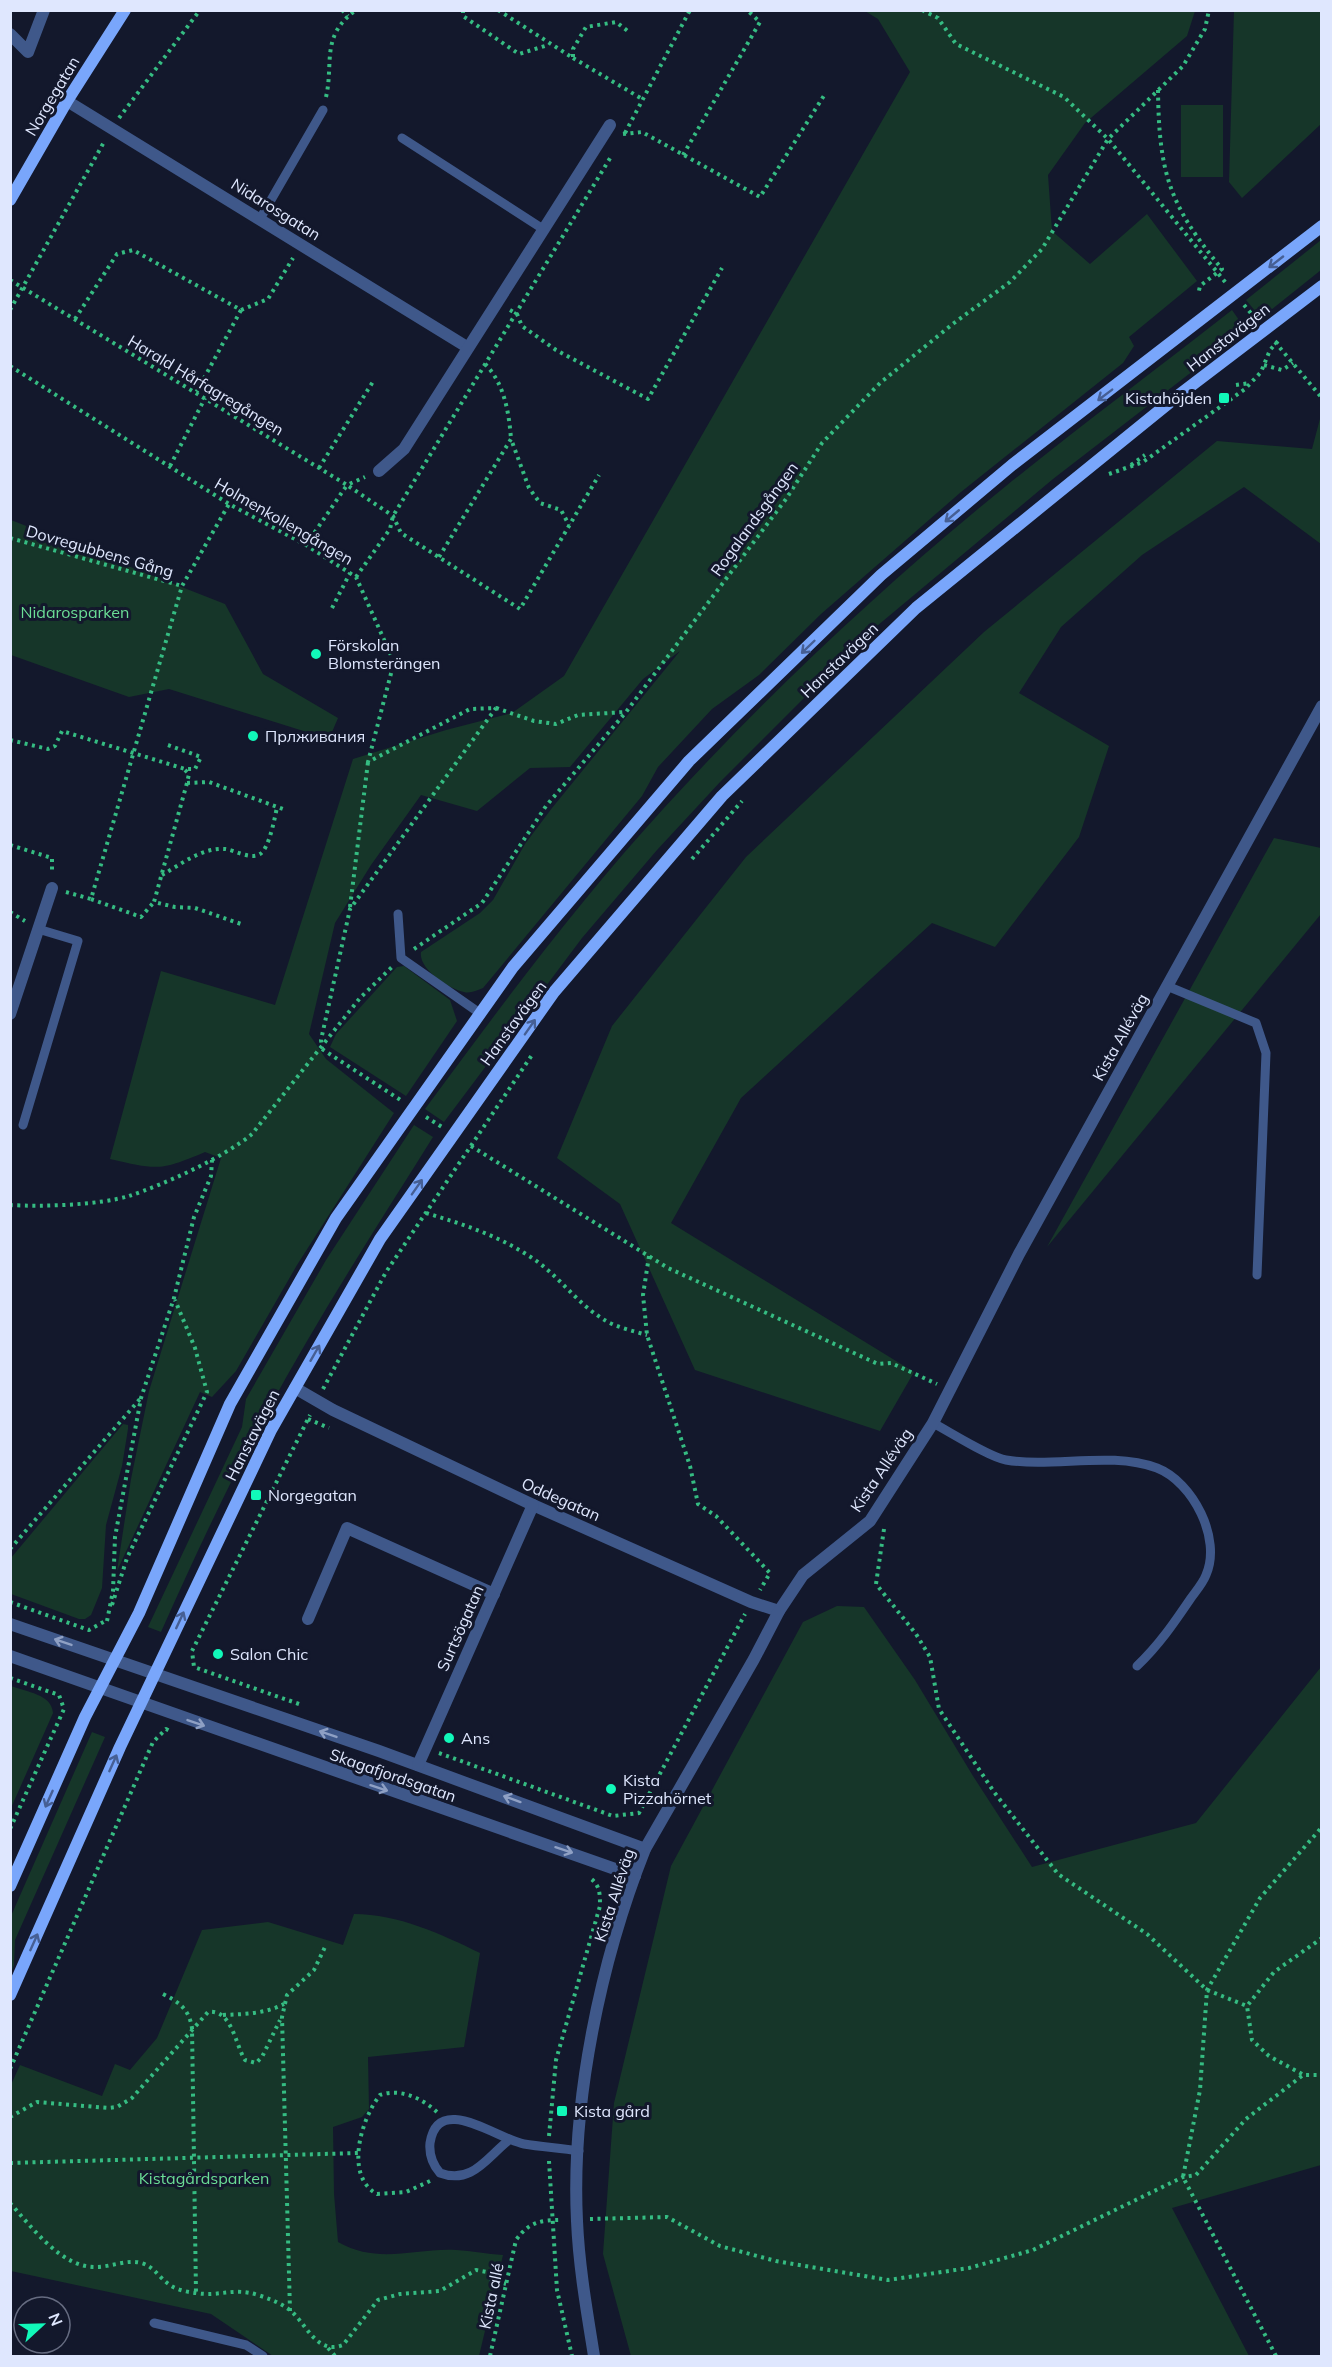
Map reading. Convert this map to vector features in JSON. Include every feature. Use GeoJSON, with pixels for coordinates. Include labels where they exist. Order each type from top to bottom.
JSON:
{"type":"FeatureCollection","features":[{"type":"Feature","properties":{"kind":"main road","name":"Norgegatan"},"geometry":{"type":"LineString","coordinates":[[10,200],[67,101],[125,10]]}},
{"type":"Feature","properties":{"kind":"main road","name":"Hanstavägen"},"geometry":{"type":"LineString","coordinates":[[10,1886],[99,1688],[139,1613],[236,1394],[336,1218],[513,967],[689,761],[881,575],[1012,465],[1322,226]]}},
{"type":"Feature","properties":{"kind":"main road","name":"Hanstavägen"},"geometry":{"type":"LineString","coordinates":[[10,1995],[141,1703],[271,1430],[380,1239],[554,992],[722,796],[916,608],[1175,398],[1322,286]]}},
{"type":"Feature","properties":{"kind":"street"},"geometry":{"type":"LineString","coordinates":[[10,34],[28,52],[44,10]]}},
{"type":"Feature","properties":{"kind":"street","name":"Nidarosgatan"},"geometry":{"type":"LineString","coordinates":[[67,101],[467,346]]}},
{"type":"Feature","properties":{"kind":"street"},"geometry":{"type":"LineString","coordinates":[[379,471],[404,449],[467,346],[610,125]]}},
{"type":"Feature","properties":{"kind":"street","name":"Kista Alléväg"},"geometry":{"type":"LineString","coordinates":[[594,2356],[580,2266],[576,2220],[580,2103],[605,1976],[645,1849],[779,1611],[803,1575],[870,1521],[933,1423],[1019,1254],[1322,706]]}},
{"type":"Feature","properties":{"kind":"street"},"geometry":{"type":"LineString","coordinates":[[10,1014],[52,888]]}},
{"type":"Feature","properties":{"kind":"street","name":"Oddegatan"},"geometry":{"type":"LineString","coordinates":[[295,1388],[333,1410],[534,1505],[751,1602],[779,1611]]}},
{"type":"Feature","properties":{"kind":"street","name":"Surtsögatan"},"geometry":{"type":"LineString","coordinates":[[418,1766],[534,1505]]}},
{"type":"Feature","properties":{"kind":"street"},"geometry":{"type":"LineString","coordinates":[[308,1620],[347,1528],[494,1594]]}},
{"type":"Feature","properties":{"kind":"street"},"geometry":{"type":"LineString","coordinates":[[10,1624],[155,1673]]}},
{"type":"Feature","properties":{"kind":"street"},"geometry":{"type":"LineString","coordinates":[[10,1656],[141,1703]]}},
{"type":"Feature","properties":{"kind":"street","name":"Skagafjordsgatan"},"geometry":{"type":"LineString","coordinates":[[155,1673],[645,1849]]}},
{"type":"Feature","properties":{"kind":"street","name":"Skagafjordsgatan"},"geometry":{"type":"LineString","coordinates":[[141,1703],[635,1876]]}},
{"type":"Feature","properties":{"kind":"lane"},"geometry":{"type":"LineString","coordinates":[[261,219],[323,110]]}},
{"type":"Feature","properties":{"kind":"lane"},"geometry":{"type":"LineString","coordinates":[[402,138],[543,229]]}},
{"type":"Feature","properties":{"kind":"lane"},"geometry":{"type":"LineString","coordinates":[[398,914],[401,958],[481,1014]]}},
{"type":"Feature","properties":{"kind":"lane"},"geometry":{"type":"LineString","coordinates":[[23,1125],[78,941],[38,929]]}},
{"type":"Feature","properties":{"kind":"lane","name":"Kista Alléväg"},"geometry":{"type":"LineString","coordinates":[[1167,986],[1257,1023],[1266,1053],[1257,1275]]}},
{"type":"Feature","properties":{"kind":"lane","name":"Kista Alléväg"},"geometry":{"type":"LineString","coordinates":[[933,1423],[1004,1460],[1042,1463],[1115,1461],[1157,1468],[1190,1494],[1203,1515],[1210,1546],[1207,1574],[1160,1644],[1137,1666]]}},
{"type":"Feature","properties":{"kind":"lane"},"geometry":{"type":"LineString","coordinates":[[509,2140],[473,2172],[464,2176],[440,2173],[435,2168],[429,2148],[434,2130],[446,2120],[469,2121],[509,2140],[579,2151]]}},
{"type":"Feature","properties":{"kind":"lane"},"geometry":{"type":"LineString","coordinates":[[154,2322],[246,2345],[263,2356]]}},
{"type":"Feature","properties":{"kind":"path"},"geometry":{"type":"LineString","coordinates":[[128,102],[200,10]]}},
{"type":"Feature","properties":{"kind":"path"},"geometry":{"type":"LineString","coordinates":[[342,10],[348,16]]}},
{"type":"Feature","properties":{"kind":"path"},"geometry":{"type":"LineString","coordinates":[[323,110],[328,88],[329,46],[348,16],[356,10]]}},
{"type":"Feature","properties":{"kind":"path"},"geometry":{"type":"LineString","coordinates":[[464,10],[463,16],[519,54],[549,45]]}},
{"type":"Feature","properties":{"kind":"path"},"geometry":{"type":"LineString","coordinates":[[498,10],[549,45],[644,100]]}},
{"type":"Feature","properties":{"kind":"path"},"geometry":{"type":"LineString","coordinates":[[690,10],[624,135],[642,132],[760,197],[825,94]]}},
{"type":"Feature","properties":{"kind":"path"},"geometry":{"type":"LineString","coordinates":[[683,155],[760,22],[747,10]]}},
{"type":"Feature","properties":{"kind":"path"},"geometry":{"type":"LineString","coordinates":[[922,10],[938,18],[956,44],[1064,97],[1108,139],[1228,285]]}},
{"type":"Feature","properties":{"kind":"path","name":"Rogalandsgången"},"geometry":{"type":"LineString","coordinates":[[212,1160],[235,1148],[252,1134],[322,1049],[360,998],[401,958],[456,923],[482,903],[546,806],[626,712],[786,499],[822,443],[880,384],[954,323],[1010,282],[1042,249],[1108,139],[1183,66],[1205,29],[1209,10]]}},
{"type":"Feature","properties":{"kind":"path"},"geometry":{"type":"LineString","coordinates":[[573,58],[573,49],[586,27],[616,22],[629,32]]}},
{"type":"Feature","properties":{"kind":"path"},"geometry":{"type":"LineString","coordinates":[[1158,90],[1162,154],[1170,188],[1184,219],[1222,269],[1200,286],[1198,295]]}},
{"type":"Feature","properties":{"kind":"path"},"geometry":{"type":"LineString","coordinates":[[356,577],[390,529],[393,516],[618,145]]}},
{"type":"Feature","properties":{"kind":"path"},"geometry":{"type":"LineString","coordinates":[[10,310],[94,156]]}},
{"type":"Feature","properties":{"kind":"path"},"geometry":{"type":"LineString","coordinates":[[196,393],[241,310],[268,299],[301,244]]}},
{"type":"Feature","properties":{"kind":"path"},"geometry":{"type":"LineString","coordinates":[[75,319],[117,254],[133,250],[241,310]]}},
{"type":"Feature","properties":{"kind":"path"},"geometry":{"type":"LineString","coordinates":[[496,301],[517,314],[522,326],[556,350],[648,399],[722,268]]}},
{"type":"Feature","properties":{"kind":"path","name":"Harald Hårfagregången"},"geometry":{"type":"LineString","coordinates":[[10,280],[346,485],[393,516],[401,533],[520,609],[569,525]]}},
{"type":"Feature","properties":{"kind":"path"},"geometry":{"type":"LineString","coordinates":[[1242,302],[1257,320]]}},
{"type":"Feature","properties":{"kind":"path"},"geometry":{"type":"LineString","coordinates":[[1106,475],[1143,462],[1252,383],[1264,365],[1270,350],[1284,335]]}},
{"type":"Feature","properties":{"kind":"path"},"geometry":{"type":"LineString","coordinates":[[1271,337],[1322,398]]}},
{"type":"Feature","properties":{"kind":"path"},"geometry":{"type":"LineString","coordinates":[[1264,365],[1282,370],[1293,363]]}},
{"type":"Feature","properties":{"kind":"path"},"geometry":{"type":"LineString","coordinates":[[485,364],[496,375],[504,398],[511,439],[529,488],[540,502],[561,510],[569,525]]}},
{"type":"Feature","properties":{"kind":"path","name":"Holmenkollengången"},"geometry":{"type":"LineString","coordinates":[[10,366],[229,504],[306,545],[356,577],[394,662],[368,762],[350,909]]}},
{"type":"Feature","properties":{"kind":"path"},"geometry":{"type":"LineString","coordinates":[[319,468],[374,380]]}},
{"type":"Feature","properties":{"kind":"path"},"geometry":{"type":"LineString","coordinates":[[1236,385],[1252,383]]}},
{"type":"Feature","properties":{"kind":"path"},"geometry":{"type":"LineString","coordinates":[[170,466],[205,398]]}},
{"type":"Feature","properties":{"kind":"path"},"geometry":{"type":"LineString","coordinates":[[439,557],[511,439]]}},
{"type":"Feature","properties":{"kind":"path"},"geometry":{"type":"LineString","coordinates":[[1127,467],[1145,455]]}},
{"type":"Feature","properties":{"kind":"path"},"geometry":{"type":"LineString","coordinates":[[306,545],[346,485],[379,471]]}},
{"type":"Feature","properties":{"kind":"path"},"geometry":{"type":"LineString","coordinates":[[569,525],[598,475]]}},
{"type":"Feature","properties":{"kind":"path"},"geometry":{"type":"LineString","coordinates":[[91,899],[182,586],[229,504]]}},
{"type":"Feature","properties":{"kind":"path","name":"Dovregubbens Gång"},"geometry":{"type":"LineString","coordinates":[[10,538],[182,586]]}},
{"type":"Feature","properties":{"kind":"path"},"geometry":{"type":"LineString","coordinates":[[332,608],[350,573]]}},
{"type":"Feature","properties":{"kind":"path"},"geometry":{"type":"LineString","coordinates":[[368,762],[470,709],[496,708],[534,721],[556,724],[578,715],[626,712]]}},
{"type":"Feature","properties":{"kind":"path"},"geometry":{"type":"LineString","coordinates":[[337,1059],[322,1049],[321,1040],[350,909],[496,708]]}},
{"type":"Feature","properties":{"kind":"path"},"geometry":{"type":"LineString","coordinates":[[10,740],[48,749],[55,746],[62,731],[185,770],[195,769],[201,757],[168,745]]}},
{"type":"Feature","properties":{"kind":"path"},"geometry":{"type":"LineString","coordinates":[[10,845],[52,858],[52,888],[141,917],[154,902],[187,783],[189,774],[185,770]]}},
{"type":"Feature","properties":{"kind":"path"},"geometry":{"type":"LineString","coordinates":[[187,783],[209,782],[283,809]]}},
{"type":"Feature","properties":{"kind":"path"},"geometry":{"type":"LineString","coordinates":[[689,863],[750,793]]}},
{"type":"Feature","properties":{"kind":"path"},"geometry":{"type":"LineString","coordinates":[[162,875],[212,849],[232,850],[250,856],[260,854],[266,847],[277,807]]}},
{"type":"Feature","properties":{"kind":"path"},"geometry":{"type":"LineString","coordinates":[[154,902],[175,907],[195,908],[244,925]]}},
{"type":"Feature","properties":{"kind":"path"},"geometry":{"type":"LineString","coordinates":[[194,1667],[192,1651],[317,1401],[386,1272],[535,1050]]}},
{"type":"Feature","properties":{"kind":"path"},"geometry":{"type":"LineString","coordinates":[[10,1205],[41,1207],[128,1196],[212,1160],[211,1176],[194,1217],[174,1298],[141,1398],[115,1537],[113,1591],[107,1621]]}},
{"type":"Feature","properties":{"kind":"path"},"geometry":{"type":"LineString","coordinates":[[547,1194],[668,1268],[878,1364],[891,1363],[951,1390]]}},
{"type":"Feature","properties":{"kind":"path"},"geometry":{"type":"LineString","coordinates":[[426,1213],[485,1232],[529,1256],[556,1276],[588,1309],[605,1321],[646,1335]]}},
{"type":"Feature","properties":{"kind":"path"},"geometry":{"type":"LineString","coordinates":[[613,1816],[639,1813],[751,1602],[770,1573],[716,1516],[698,1504],[690,1466],[646,1335],[643,1295],[649,1256]]}},
{"type":"Feature","properties":{"kind":"path"},"geometry":{"type":"LineString","coordinates":[[10,1602],[89,1630],[107,1621],[127,1558],[207,1392],[195,1348],[174,1298]]}},
{"type":"Feature","properties":{"kind":"path"},"geometry":{"type":"LineString","coordinates":[[10,1549],[141,1398]]}},
{"type":"Feature","properties":{"kind":"path"},"geometry":{"type":"LineString","coordinates":[[870,1521],[885,1519],[876,1584],[916,1634],[930,1657],[939,1709],[994,1792],[1058,1874],[1147,1934],[1207,1990],[1248,2006]]}},
{"type":"Feature","properties":{"kind":"path"},"geometry":{"type":"LineString","coordinates":[[10,1678],[60,1695],[64,1709],[10,1829]]}},
{"type":"Feature","properties":{"kind":"path"},"geometry":{"type":"LineString","coordinates":[[10,2069],[153,1742],[166,1730]]}},
{"type":"Feature","properties":{"kind":"path"},"geometry":{"type":"LineString","coordinates":[[1276,2356],[1183,2177],[1200,2090],[1207,1990],[1260,1898],[1322,1827]]}},
{"type":"Feature","properties":{"kind":"path"},"geometry":{"type":"LineString","coordinates":[[572,2356],[557,2290],[551,2220],[549,2145],[555,2060],[600,1906],[597,1883],[588,1876]]}},
{"type":"Feature","properties":{"kind":"path"},"geometry":{"type":"LineString","coordinates":[[1322,1938],[1275,1972],[1248,2006],[1252,2040],[1269,2056],[1303,2075],[1322,2075]]}},
{"type":"Feature","properties":{"kind":"path"},"geometry":{"type":"LineString","coordinates":[[222,2015],[245,2060],[256,2063],[272,2041],[282,2017],[287,1995],[296,1984],[314,1970],[326,1947]]}},
{"type":"Feature","properties":{"kind":"path"},"geometry":{"type":"LineString","coordinates":[[163,1994],[180,2003],[187,2010],[192,2028],[196,2293]]}},
{"type":"Feature","properties":{"kind":"path"},"geometry":{"type":"LineString","coordinates":[[10,2117],[37,2102],[117,2107],[132,2098],[204,2013],[212,2011],[222,2015],[243,2015],[258,2010],[271,2011],[285,2003]]}},
{"type":"Feature","properties":{"kind":"path"},"geometry":{"type":"LineString","coordinates":[[282,2017],[290,2311]]}},
{"type":"Feature","properties":{"kind":"path"},"geometry":{"type":"LineString","coordinates":[[561,2037],[565,2043]]}},
{"type":"Feature","properties":{"kind":"path"},"geometry":{"type":"LineString","coordinates":[[551,2220],[667,2217],[720,2246],[776,2261],[888,2280],[969,2268],[1033,2250],[1183,2177],[1196,2175],[1246,2119],[1303,2075]]}},
{"type":"Feature","properties":{"kind":"path"},"geometry":{"type":"LineString","coordinates":[[440,2173],[429,2182],[406,2192],[377,2194],[365,2185],[358,2153],[360,2137],[380,2095],[389,2092],[416,2098],[427,2103],[446,2120]]}},
{"type":"Feature","properties":{"kind":"path"},"geometry":{"type":"LineString","coordinates":[[10,2163],[358,2153]]}},
{"type":"Feature","properties":{"kind":"path"},"geometry":{"type":"LineString","coordinates":[[10,2203],[55,2250],[78,2263],[93,2267],[141,2263],[152,2268],[170,2285],[196,2293],[211,2295],[240,2289],[280,2304],[290,2311],[320,2345],[328,2348],[335,2356]]}},
{"type":"Feature","properties":{"kind":"path","name":"Kista allé"},"geometry":{"type":"LineString","coordinates":[[490,2356],[516,2240],[525,2227],[539,2220],[551,2220]]}},
{"type":"Feature","properties":{"kind":"path"},"geometry":{"type":"LineString","coordinates":[[328,2348],[343,2345],[372,2306],[386,2297],[440,2291],[476,2270],[492,2273],[491,2280],[506,2284]]}},
{"type":"Feature","properties":{"kind":"green space"},"geometry":{"type":"Polygon","coordinates":[[[865,11],[1195,11],[1187,36],[1085,123],[1048,175],[1052,231],[1090,264],[1147,214],[1197,281],[1129,337],[1134,346],[1123,363],[961,492],[821,614],[759,675],[712,709],[658,767],[642,796],[483,988],[471,992],[458,990],[443,983],[424,965],[421,952],[480,913],[493,900],[525,844],[552,808],[680,651],[643,679],[570,767],[530,768],[477,811],[421,795],[371,865],[335,923],[309,1034],[326,1059],[394,1113],[297,1265],[236,1371],[212,1397],[200,1392],[117,1571],[131,1479],[149,1391],[221,1158],[205,1152],[178,1163],[159,1167],[110,1159],[161,971],[275,1005],[353,759],[446,730],[512,713],[564,676],[910,72],[878,19],[865,11]]]}},
{"type":"Feature","properties":{"kind":"green space"},"geometry":{"type":"Polygon","coordinates":[[[1234,11],[1322,11],[1321,124],[1242,198],[1229,182],[1234,11]]]}},
{"type":"Feature","properties":{"kind":"green space"},"geometry":{"type":"Polygon","coordinates":[[[1181,105],[1223,105],[1223,177],[1181,177],[1181,105]]]}},
{"type":"Feature","properties":{"kind":"green space"},"geometry":{"type":"Polygon","coordinates":[[[1321,240],[1321,270],[1261,318],[1246,300],[1321,240]]]}},
{"type":"Feature","properties":{"kind":"green space"},"geometry":{"type":"Polygon","coordinates":[[[1232,310],[1246,330],[1053,479],[871,631],[721,781],[657,850],[582,938],[444,1122],[425,1109],[570,918],[632,844],[704,765],[786,681],[916,561],[961,523],[1062,441],[1232,310]]]}},
{"type":"Feature","properties":{"kind":"green space"},"geometry":{"type":"Polygon","coordinates":[[[1321,415],[1321,544],[1244,487],[1142,555],[1061,627],[1019,693],[1109,746],[1079,837],[995,947],[932,923],[741,1098],[671,1223],[914,1372],[880,1431],[695,1370],[620,1204],[557,1158],[612,1026],[746,857],[984,632],[1217,441],[1312,449],[1321,415]]]}},
{"type":"Feature","properties":{"kind":"green space","name":"Nidarosparken"},"geometry":{"type":"Polygon","coordinates":[[[11,520],[225,604],[263,674],[338,718],[329,739],[169,689],[129,697],[11,655],[11,520]]]}},
{"type":"Feature","properties":{"kind":"green space"},"geometry":{"type":"Polygon","coordinates":[[[1274,838],[1321,848],[1321,914],[1047,1247],[1274,838]]]}},
{"type":"Feature","properties":{"kind":"green space"},"geometry":{"type":"Polygon","coordinates":[[[404,966],[450,1000],[457,1021],[406,1096],[330,1047],[336,1034],[397,967],[404,966]]]}},
{"type":"Feature","properties":{"kind":"green space"},"geometry":{"type":"Polygon","coordinates":[[[414,1125],[433,1137],[285,1379],[238,1468],[161,1632],[148,1627],[242,1427],[246,1399],[326,1260],[414,1125]]]}},
{"type":"Feature","properties":{"kind":"green space"},"geometry":{"type":"Polygon","coordinates":[[[123,1424],[128,1425],[128,1429],[122,1466],[106,1525],[102,1588],[91,1615],[85,1619],[79,1619],[11,1594],[11,1558],[123,1424]]]}},
{"type":"Feature","properties":{"kind":"green space"},"geometry":{"type":"Polygon","coordinates":[[[837,1606],[864,1607],[915,1680],[1032,1867],[1196,1823],[1321,1667],[1321,2165],[1172,2208],[1249,2356],[631,2356],[603,2254],[614,2103],[671,1866],[803,1622],[837,1606]]]}},
{"type":"Feature","properties":{"kind":"green space"},"geometry":{"type":"Polygon","coordinates":[[[11,1686],[43,1698],[52,1707],[53,1713],[11,1808],[11,1686]]]}},
{"type":"Feature","properties":{"kind":"green space"},"geometry":{"type":"Polygon","coordinates":[[[92,1732],[105,1737],[15,1940],[14,1965],[11,1973],[11,1916],[92,1732]]]}},
{"type":"Feature","properties":{"kind":"green space","name":"Kistagårdsparken"},"geometry":{"type":"Polygon","coordinates":[[[354,1914],[403,1921],[435,1932],[480,1953],[464,2047],[368,2057],[369,2109],[362,2117],[333,2127],[334,2194],[338,2242],[368,2253],[396,2254],[456,2250],[503,2255],[479,2356],[273,2356],[211,2314],[11,2271],[10,2087],[20,2065],[102,2096],[115,2064],[130,2070],[157,2038],[202,1930],[268,1922],[343,1945],[354,1914]]]}},
{"type":"Feature","properties":{"kind":"place","name":"Kistahöjden"},"geometry":{"type":"Point","coordinates":[1224,398]}},
{"type":"Feature","properties":{"kind":"place","name":"Förskolan Blomsterängen"},"geometry":{"type":"Point","coordinates":[316,654]}},
{"type":"Feature","properties":{"kind":"place","name":"Прлживания"},"geometry":{"type":"Point","coordinates":[253,736]}},
{"type":"Feature","properties":{"kind":"place","name":"Norgegatan"},"geometry":{"type":"Point","coordinates":[256,1495]}},
{"type":"Feature","properties":{"kind":"place","name":"Salon Chic"},"geometry":{"type":"Point","coordinates":[218,1654]}},
{"type":"Feature","properties":{"kind":"place","name":"Ans"},"geometry":{"type":"Point","coordinates":[449,1738]}},
{"type":"Feature","properties":{"kind":"place","name":"Kista Pizzahörnet"},"geometry":{"type":"Point","coordinates":[611,1789]}},
{"type":"Feature","properties":{"kind":"place","name":"Kista gård"},"geometry":{"type":"Point","coordinates":[562,2111]}}]}
